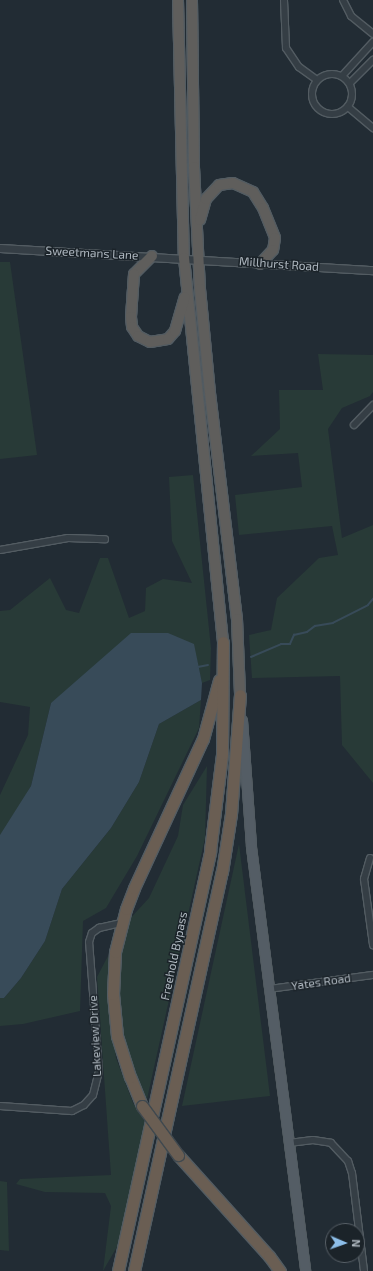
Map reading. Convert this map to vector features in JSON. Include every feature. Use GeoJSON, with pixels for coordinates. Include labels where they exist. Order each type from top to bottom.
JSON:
{"type":"FeatureCollection","features":[{"type":"Feature","properties":{"kind":"highway"},"geometry":{"type":"LineString","coordinates":[[178,0],[184,258],[223,642],[217,686],[203,739],[134,888],[122,923],[113,972],[114,1015],[122,1056],[142,1106],[178,1155],[269,1256],[280,1271]]}},
{"type":"Feature","properties":{"kind":"highway"},"geometry":{"type":"LineString","coordinates":[[134,1271],[222,872],[233,794],[240,695],[237,619],[210,393],[198,259],[192,0]]}},
{"type":"Feature","properties":{"kind":"highway"},"geometry":{"type":"LineString","coordinates":[[197,234],[204,203],[213,188],[227,183],[244,187],[259,200],[275,238],[273,250],[260,264]]}},
{"type":"Feature","properties":{"kind":"highway"},"geometry":{"type":"LineString","coordinates":[[152,256],[134,274],[131,317],[132,327],[138,336],[155,342],[171,336],[179,321],[187,290]]}},
{"type":"Feature","properties":{"kind":"highway","name":"Freehold Bypass"},"geometry":{"type":"LineString","coordinates":[[118,1271],[210,851],[222,754],[223,642]]}},
{"type":"Feature","properties":{"kind":"main road"},"geometry":{"type":"LineString","coordinates":[[240,695],[246,784],[269,989],[305,1271]]}},
{"type":"Feature","properties":{"kind":"street"},"geometry":{"type":"LineString","coordinates":[[284,0],[286,48],[299,67],[317,80]]}},
{"type":"Feature","properties":{"kind":"street"},"geometry":{"type":"LineString","coordinates":[[343,0],[351,16],[373,34]]}},
{"type":"Feature","properties":{"kind":"street"},"geometry":{"type":"LineString","coordinates":[[342,76],[373,42]]}},
{"type":"Feature","properties":{"kind":"street"},"geometry":{"type":"LineString","coordinates":[[350,83],[373,55]]}},
{"type":"Feature","properties":{"kind":"street"},"geometry":{"type":"LineString","coordinates":[[355,60],[363,67]]}},
{"type":"Feature","properties":{"kind":"street"},"geometry":{"type":"LineString","coordinates":[[363,67],[373,60]]}},
{"type":"Feature","properties":{"kind":"street"},"geometry":{"type":"LineString","coordinates":[[326,74],[342,76],[350,83],[353,96],[348,107],[336,114],[323,112],[318,108],[312,97],[317,80],[326,74]]}},
{"type":"Feature","properties":{"kind":"street"},"geometry":{"type":"LineString","coordinates":[[348,107],[373,128]]}},
{"type":"Feature","properties":{"kind":"street","name":"Sweetmans Lane"},"geometry":{"type":"LineString","coordinates":[[0,248],[184,258]]}},
{"type":"Feature","properties":{"kind":"street","name":"Millhurst Road"},"geometry":{"type":"LineString","coordinates":[[184,258],[373,270]]}},
{"type":"Feature","properties":{"kind":"street"},"geometry":{"type":"LineString","coordinates":[[354,425],[373,405]]}},
{"type":"Feature","properties":{"kind":"street"},"geometry":{"type":"LineString","coordinates":[[0,550],[68,538],[105,539]]}},
{"type":"Feature","properties":{"kind":"street"},"geometry":{"type":"LineString","coordinates":[[370,858],[364,880],[373,945]]}},
{"type":"Feature","properties":{"kind":"street","name":"Lakeview Drive"},"geometry":{"type":"LineString","coordinates":[[0,1106],[72,1110],[84,1105],[92,1095],[99,1071],[89,942],[92,933],[99,928],[122,923]]}},
{"type":"Feature","properties":{"kind":"street","name":"Yates Road"},"geometry":{"type":"LineString","coordinates":[[269,989],[373,975]]}},
{"type":"Feature","properties":{"kind":"street"},"geometry":{"type":"LineString","coordinates":[[289,1143],[313,1140],[331,1143],[348,1161],[352,1173],[364,1271]]}},
{"type":"Feature","properties":{"kind":"green space"},"geometry":{"type":"Polygon","coordinates":[[[0,262],[10,262],[37,455],[0,459],[0,262]]]}},
{"type":"Feature","properties":{"kind":"green space"},"geometry":{"type":"Polygon","coordinates":[[[318,354],[373,355],[373,392],[370,396],[342,408],[328,429],[342,538],[373,525],[373,783],[342,745],[340,676],[252,678],[249,635],[271,630],[277,598],[319,558],[338,555],[332,526],[239,535],[235,495],[302,487],[298,453],[251,456],[280,429],[279,390],[323,390],[318,354]]]}},
{"type":"Feature","properties":{"kind":"green space"},"geometry":{"type":"Polygon","coordinates":[[[193,475],[211,648],[210,680],[202,683],[193,644],[51,703],[31,786],[0,840],[0,795],[28,735],[30,707],[0,702],[0,611],[10,610],[50,578],[66,610],[79,613],[100,558],[108,558],[129,618],[145,611],[146,588],[163,579],[192,583],[172,541],[169,477],[193,475]]]}},
{"type":"Feature","properties":{"kind":"green space"},"geometry":{"type":"Polygon","coordinates":[[[201,700],[199,728],[137,856],[106,908],[83,921],[80,1011],[23,1024],[0,1026],[0,998],[4,998],[21,978],[45,941],[62,889],[111,828],[139,782],[159,724],[201,700]]]}},
{"type":"Feature","properties":{"kind":"green space"},"geometry":{"type":"Polygon","coordinates":[[[207,766],[205,838],[147,1099],[136,1079],[120,1025],[120,966],[126,923],[149,898],[178,836],[183,805],[207,766]]]}},
{"type":"Feature","properties":{"kind":"green space"},"geometry":{"type":"Polygon","coordinates":[[[239,844],[270,1096],[182,1106],[239,844]]]}},
{"type":"Feature","properties":{"kind":"green space"},"geometry":{"type":"Polygon","coordinates":[[[108,956],[110,1012],[116,1058],[133,1103],[147,1125],[118,1245],[103,1271],[111,1206],[105,1193],[45,1192],[16,1184],[20,1179],[111,1175],[97,977],[108,956]]]}},
{"type":"Feature","properties":{"kind":"green space"},"geometry":{"type":"Polygon","coordinates":[[[0,1181],[7,1182],[9,1251],[0,1250],[0,1181]]]}},
{"type":"Feature","properties":{"kind":"water"},"geometry":{"type":"Polygon","coordinates":[[[131,633],[168,633],[194,644],[202,683],[201,700],[159,724],[139,782],[111,828],[62,889],[45,941],[21,978],[4,998],[0,998],[0,835],[31,786],[51,703],[131,633]]]}},
{"type":"Feature","properties":{"kind":"waterway"},"geometry":{"type":"LineString","coordinates":[[251,657],[281,644],[290,644],[294,635],[307,632],[315,626],[333,623],[368,605],[373,599]]}},
{"type":"Feature","properties":{"kind":"waterway"},"geometry":{"type":"LineString","coordinates":[[198,667],[208,665]]}}]}
